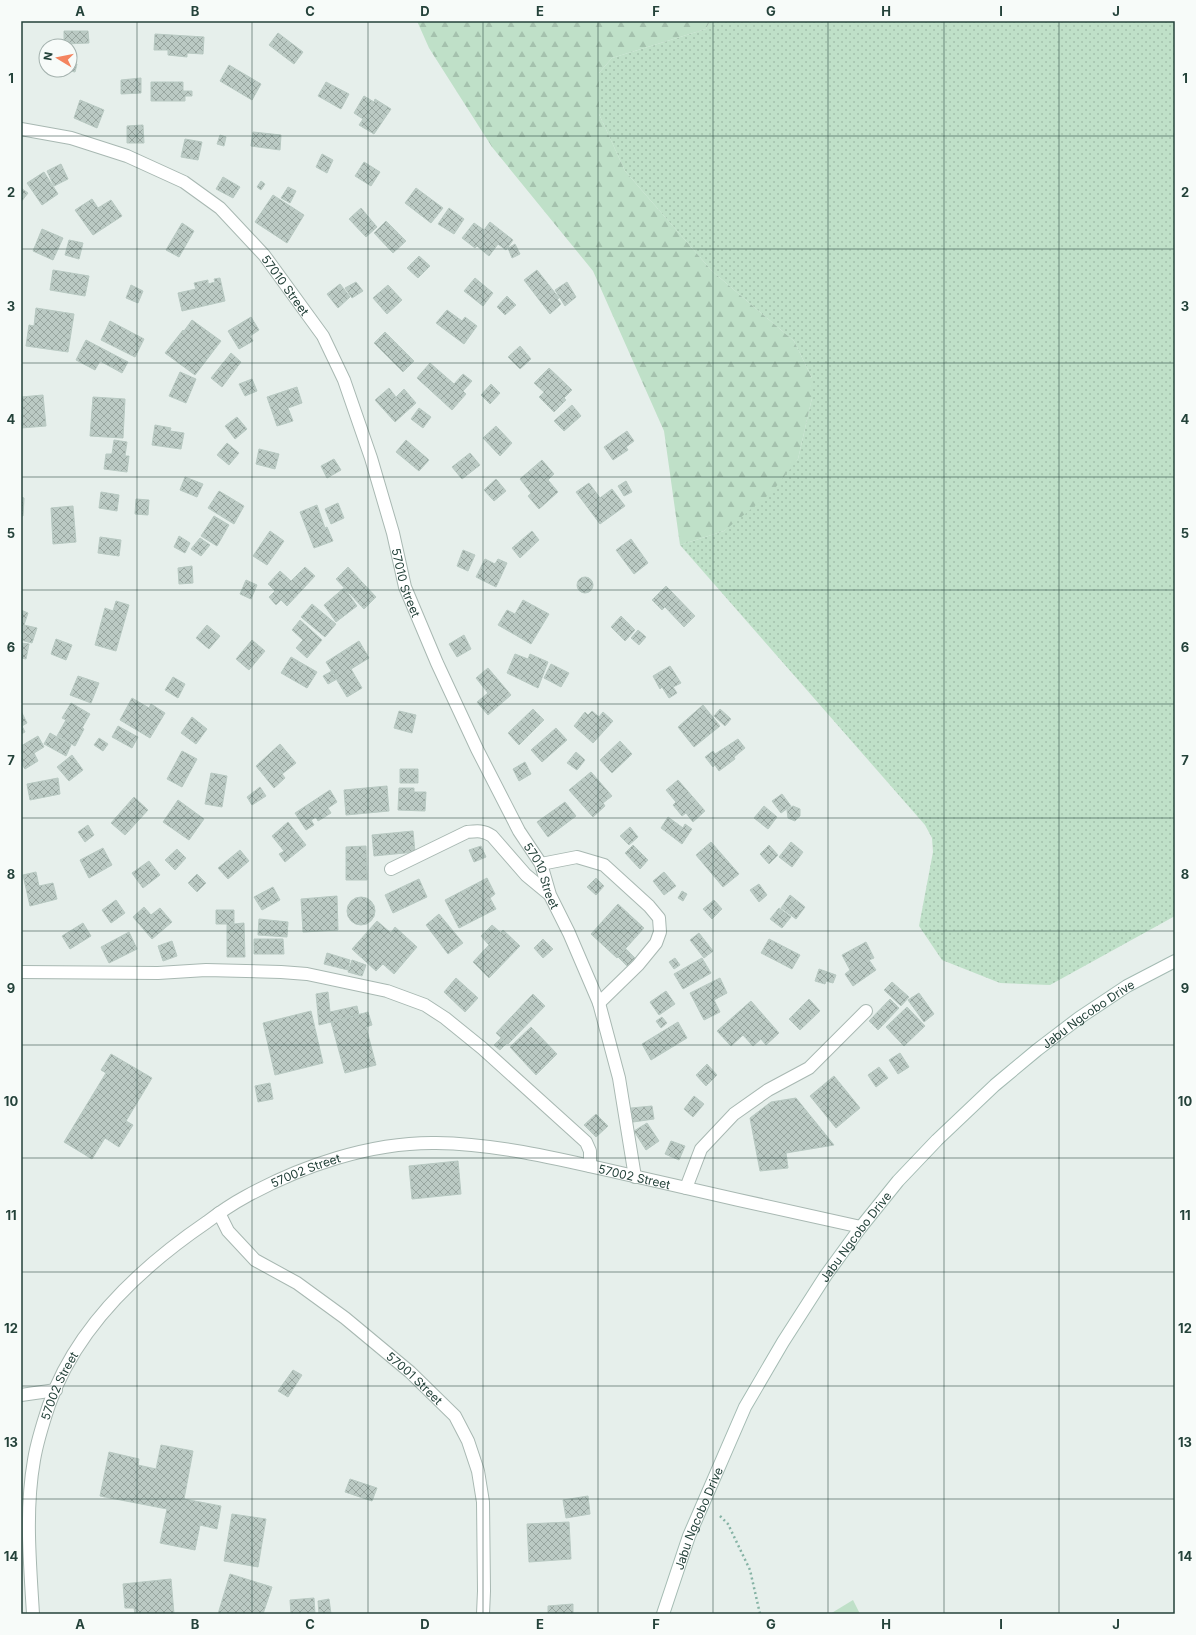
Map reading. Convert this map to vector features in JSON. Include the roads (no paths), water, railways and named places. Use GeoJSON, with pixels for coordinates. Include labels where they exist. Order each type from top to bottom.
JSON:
{"type":"FeatureCollection","features":[{"type":"Feature","properties":{"kind":"street","name":"57010 Street"},"geometry":{"type":"LineString","coordinates":[[21,129],[78,140],[127,156],[184,182],[220,208],[264,254],[323,336],[344,380],[371,458],[393,533],[405,587],[437,663],[477,749],[519,831],[541,864],[550,895],[599,1002],[619,1078],[635,1177]]}},
{"type":"Feature","properties":{"kind":"street"},"geometry":{"type":"LineString","coordinates":[[391,869],[467,832],[479,830],[492,836],[526,875],[550,895]]}},
{"type":"Feature","properties":{"kind":"street"},"geometry":{"type":"LineString","coordinates":[[541,864],[578,857],[604,865],[649,906],[659,918],[660,932],[656,943],[638,965],[599,1002]]}},
{"type":"Feature","properties":{"kind":"street","name":"Jabu Ngcobo Drive"},"geometry":{"type":"LineString","coordinates":[[664,1614],[689,1536],[745,1407],[826,1275],[861,1227],[898,1181],[937,1140],[995,1085],[1078,1018],[1127,986],[1175,961]]}},
{"type":"Feature","properties":{"kind":"street"},"geometry":{"type":"LineString","coordinates":[[21,972],[158,973],[206,970],[281,972],[307,974],[388,991],[425,1005],[445,1018],[482,1048],[586,1142],[590,1151],[590,1166]]}},
{"type":"Feature","properties":{"kind":"street"},"geometry":{"type":"LineString","coordinates":[[686,1188],[701,1149],[734,1114],[768,1090],[809,1068],[866,1011]]}},
{"type":"Feature","properties":{"kind":"street","name":"57002 Street"},"geometry":{"type":"LineString","coordinates":[[33,1614],[28,1511],[32,1474],[39,1438],[65,1369],[84,1337],[114,1300],[148,1267],[183,1238],[244,1197],[310,1168],[355,1153],[402,1145],[431,1143],[462,1144],[505,1149],[590,1166],[861,1227]]}},
{"type":"Feature","properties":{"kind":"street","name":"57001 Street"},"geometry":{"type":"LineString","coordinates":[[219,1213],[228,1231],[255,1260],[297,1283],[345,1318],[410,1372],[455,1416],[468,1441],[478,1471],[483,1502],[484,1592],[482,1614]]}},
{"type":"Feature","properties":{"kind":"street"},"geometry":{"type":"LineString","coordinates":[[21,1395],[56,1390]]}}]}
